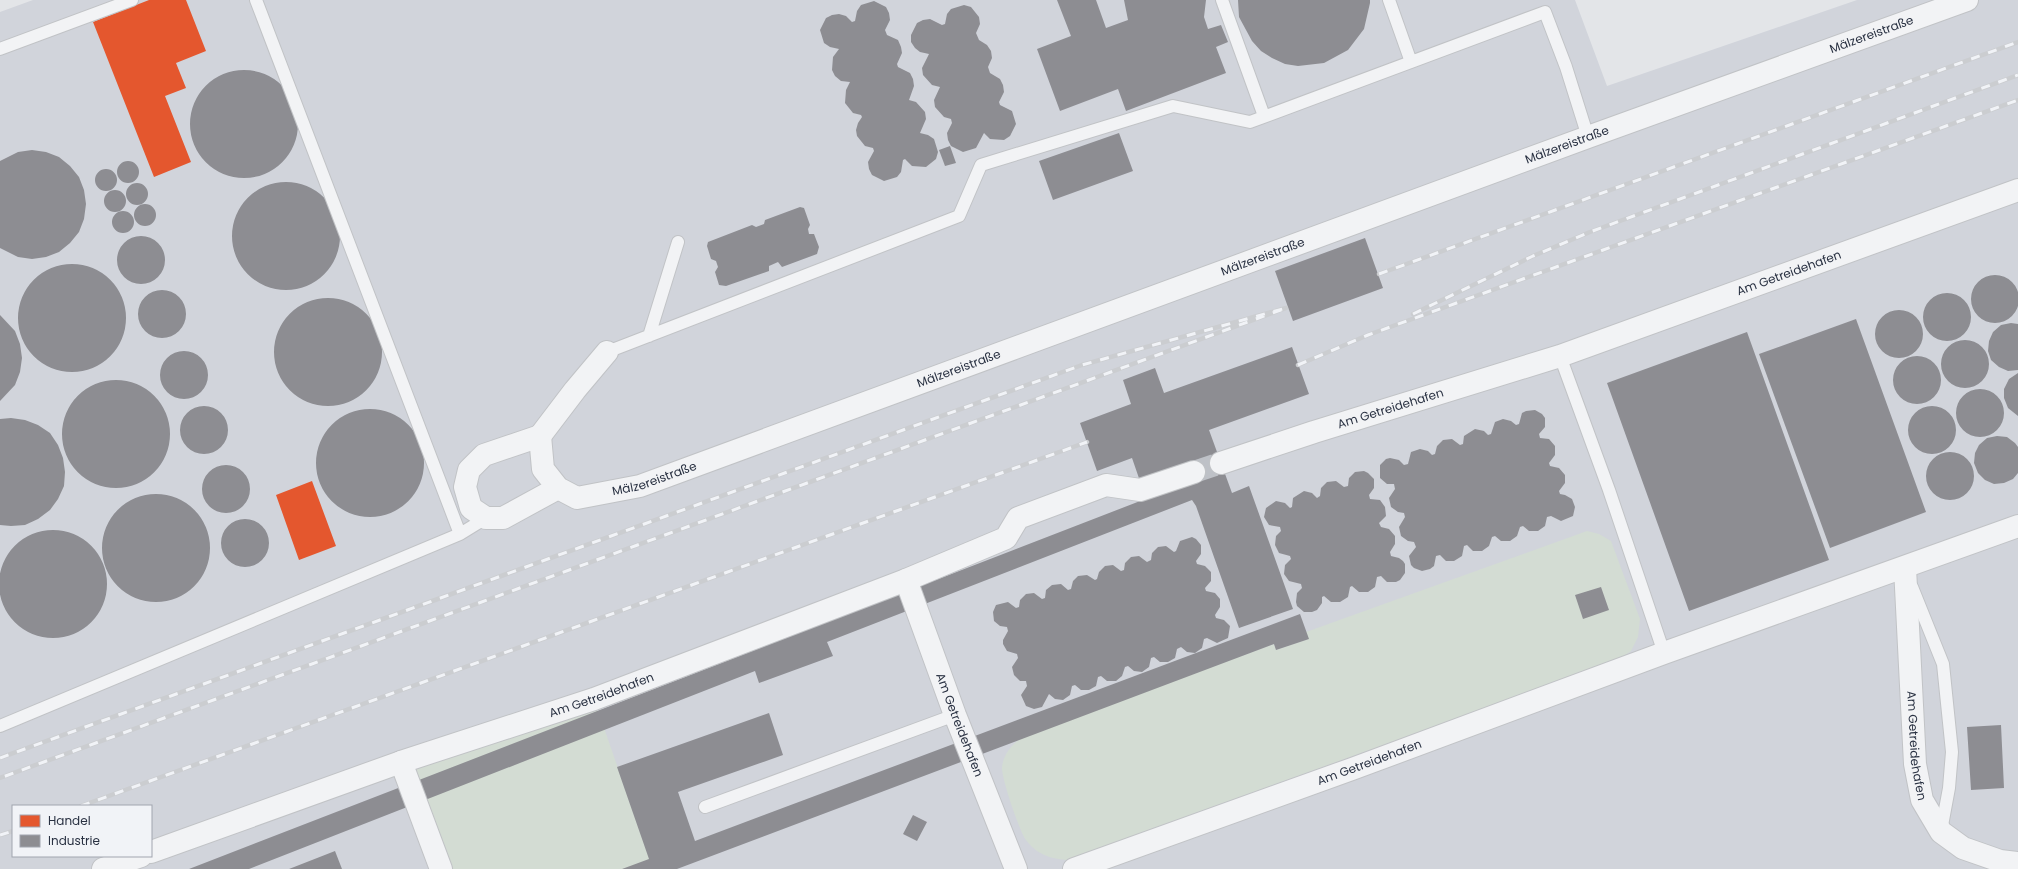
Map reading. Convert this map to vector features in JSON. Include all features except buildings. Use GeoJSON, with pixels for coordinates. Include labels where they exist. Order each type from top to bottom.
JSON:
{"type":"FeatureCollection","features":[{"type":"Feature","properties":{"kind":"street","name":"Mälzereistraße"},"geometry":{"type":"LineString","coordinates":[[540,436],[543,469],[558,488],[577,498],[640,486],[1588,137],[1967,0]]}},
{"type":"Feature","properties":{"kind":"street","name":"Am Getreidehafen"},"geometry":{"type":"LineString","coordinates":[[1221,463],[1314,432],[1560,356],[2018,190]]}},
{"type":"Feature","properties":{"kind":"street"},"geometry":{"type":"LineString","coordinates":[[558,488],[503,518],[486,518],[471,508],[465,487],[469,470],[484,455],[540,436],[575,390],[607,352]]}},
{"type":"Feature","properties":{"kind":"street","name":"Am Getreidehafen"},"geometry":{"type":"LineString","coordinates":[[152,852],[401,762],[594,699],[906,580],[1006,538],[1018,518],[1106,485],[1140,490],[1194,472]]}},
{"type":"Feature","properties":{"kind":"street","name":"Am Getreidehafen"},"geometry":{"type":"LineString","coordinates":[[1074,869],[1359,766],[1664,653],[1905,568],[2018,526]]}},
{"type":"Feature","properties":{"kind":"street","name":"Am Getreidehafen"},"geometry":{"type":"LineString","coordinates":[[1905,568],[1915,764],[1922,800],[1941,832],[1963,848],[2000,861],[2018,863]]}},
{"type":"Feature","properties":{"kind":"street","name":"Am Getreidehafen"},"geometry":{"type":"LineString","coordinates":[[906,580],[955,715],[1016,869]]}},
{"type":"Feature","properties":{"kind":"street"},"geometry":{"type":"LineString","coordinates":[[401,762],[442,869]]}},
{"type":"Feature","properties":{"kind":"street"},"geometry":{"type":"LineString","coordinates":[[103,869],[138,857]]}},
{"type":"Feature","properties":{"kind":"lane"},"geometry":{"type":"LineString","coordinates":[[0,49],[132,0]]}},
{"type":"Feature","properties":{"kind":"lane"},"geometry":{"type":"LineString","coordinates":[[256,0],[460,534]]}},
{"type":"Feature","properties":{"kind":"lane"},"geometry":{"type":"LineString","coordinates":[[1222,0],[1264,116]]}},
{"type":"Feature","properties":{"kind":"lane"},"geometry":{"type":"LineString","coordinates":[[1389,0],[1410,62]]}},
{"type":"Feature","properties":{"kind":"lane"},"geometry":{"type":"LineString","coordinates":[[607,352],[959,216],[981,165],[1173,106],[1250,122],[1545,12],[1566,67],[1588,137]]}},
{"type":"Feature","properties":{"kind":"lane"},"geometry":{"type":"LineString","coordinates":[[649,336],[678,242]]}},
{"type":"Feature","properties":{"kind":"lane"},"geometry":{"type":"LineString","coordinates":[[1560,356],[1664,653]]}},
{"type":"Feature","properties":{"kind":"lane"},"geometry":{"type":"LineString","coordinates":[[0,726],[460,534],[486,518]]}},
{"type":"Feature","properties":{"kind":"lane"},"geometry":{"type":"LineString","coordinates":[[1905,568],[1943,664],[1952,752],[1949,788],[1941,832]]}},
{"type":"Feature","properties":{"kind":"lane"},"geometry":{"type":"LineString","coordinates":[[705,807],[955,715]]}},
{"type":"Feature","properties":{"kind":"shaded area"},"geometry":{"type":"Polygon","coordinates":[[[33,0],[1575,0],[1607,86],[1857,0],[2018,0],[2018,869],[0,869],[0,12],[33,0]]]}},
{"type":"Feature","properties":{"kind":"shaded area"},"geometry":{"type":"Polygon","coordinates":[[[1587,531],[1599,534],[1611,541],[1640,619],[1638,637],[1631,651],[1618,660],[1066,860],[1040,853],[1026,840],[1023,835],[1008,793],[1002,773],[1002,767],[1007,752],[1010,748],[1027,734],[1274,644],[1276,650],[1308,639],[1306,632],[1587,531]]]}},
{"type":"Feature","properties":{"kind":"shaded area"},"geometry":{"type":"Polygon","coordinates":[[[594,699],[653,869],[441,869],[401,762],[594,699]]]}},
{"type":"Feature","properties":{"kind":"tunnel"},"geometry":{"type":"LineString","coordinates":[[1194,472],[1221,463]]}},
{"type":"Feature","properties":{"kind":"railway"},"geometry":{"type":"LineString","coordinates":[[1379,274],[2018,42]]}},
{"type":"Feature","properties":{"kind":"railway"},"geometry":{"type":"LineString","coordinates":[[1413,314],[1533,256],[1590,232],[2018,75]]}},
{"type":"Feature","properties":{"kind":"railway"},"geometry":{"type":"LineString","coordinates":[[1298,365],[1368,335],[2018,100]]}},
{"type":"Feature","properties":{"kind":"railway"},"geometry":{"type":"LineString","coordinates":[[0,758],[1082,365],[1286,308],[0,778]]}},
{"type":"Feature","properties":{"kind":"railway"},"geometry":{"type":"LineString","coordinates":[[84,805],[1087,442]]}},
{"type":"Feature","properties":{"kind":"railway"},"geometry":{"type":"LineString","coordinates":[[0,835],[12,831]]}}]}
